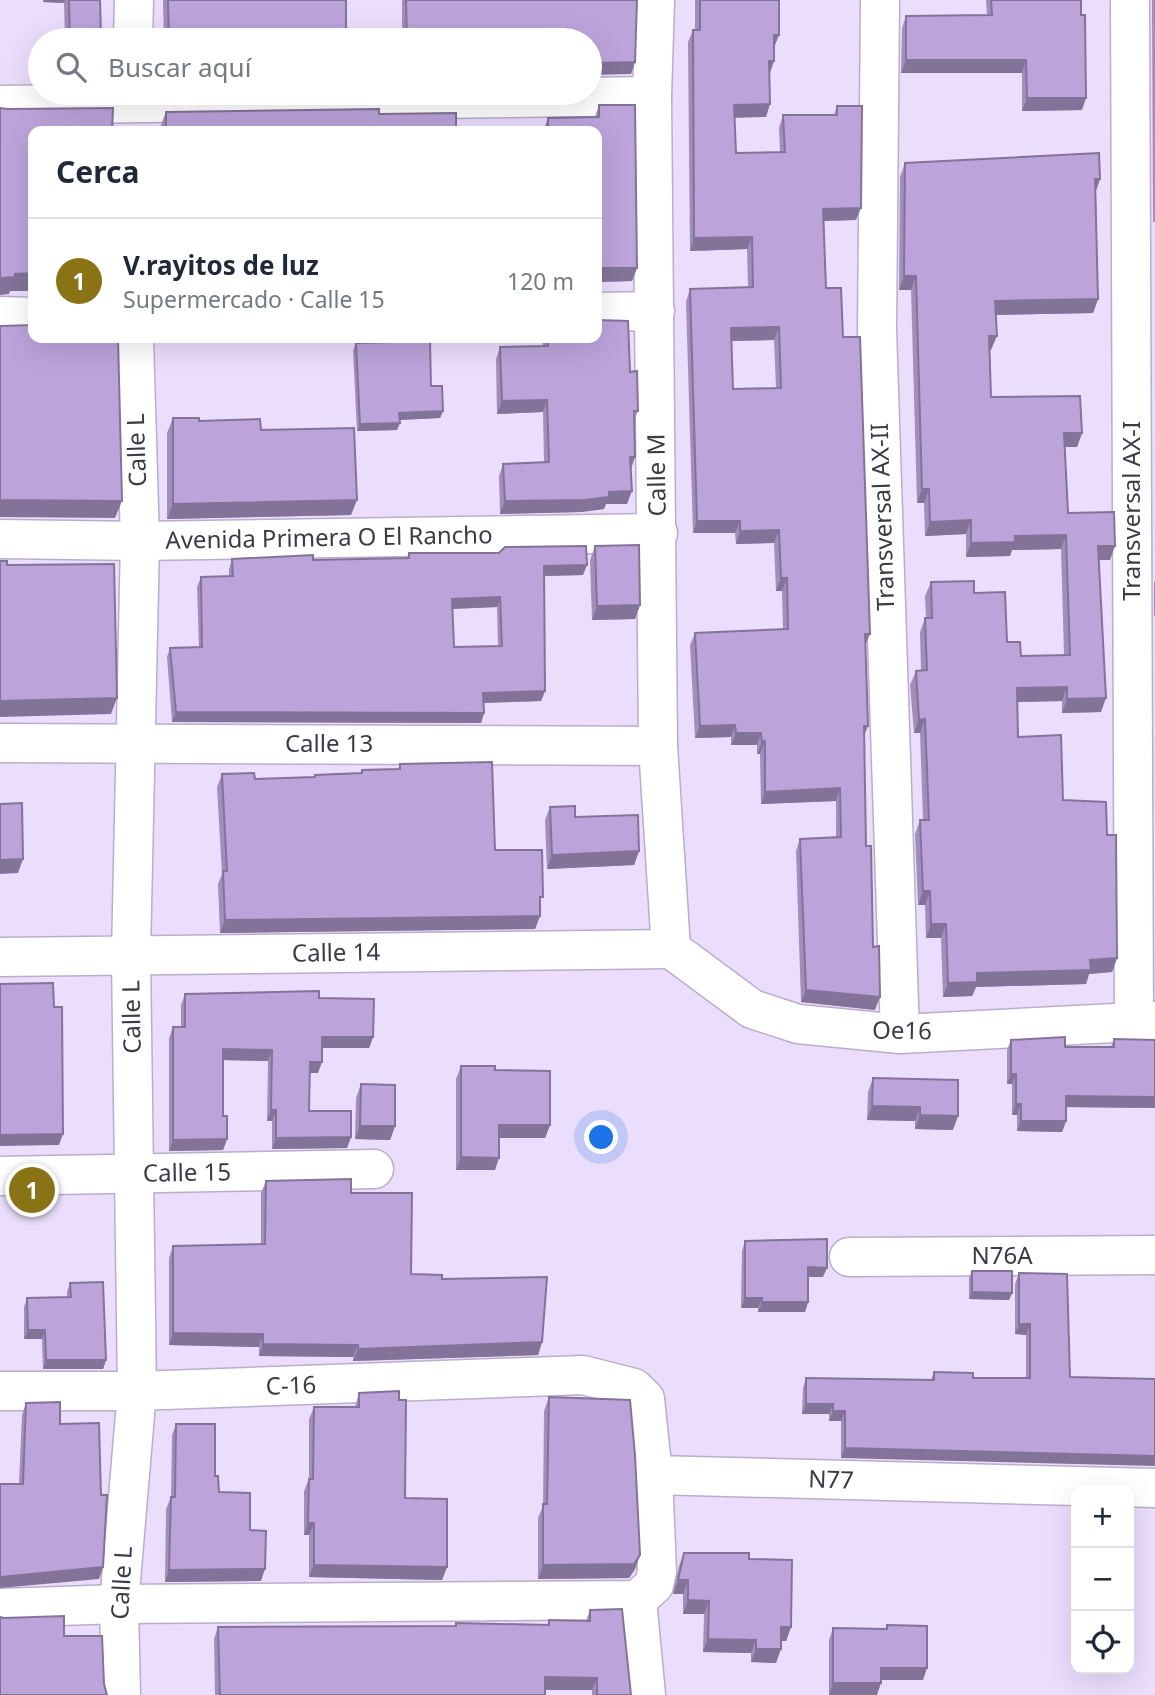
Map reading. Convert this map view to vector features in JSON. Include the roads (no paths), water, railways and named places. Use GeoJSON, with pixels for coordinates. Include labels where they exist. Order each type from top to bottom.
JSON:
{"type":"FeatureCollection","features":[{"type":"Feature","properties":{"kind":"street"},"geometry":{"type":"LineString","coordinates":[[134,0],[134,28]]}},
{"type":"Feature","properties":{"kind":"street","name":"Calle M"},"geometry":{"type":"LineString","coordinates":[[655,0],[652,96],[659,746],[671,949]]}},
{"type":"Feature","properties":{"kind":"street","name":"Transversal AX-II"},"geometry":{"type":"LineString","coordinates":[[880,0],[877,330],[900,1034]]}},
{"type":"Feature","properties":{"kind":"street","name":"Transversal AX-I"},"geometry":{"type":"LineString","coordinates":[[1130,0],[1145,1021]]}},
{"type":"Feature","properties":{"kind":"street"},"geometry":{"type":"LineString","coordinates":[[602,97],[652,96]]}},
{"type":"Feature","properties":{"kind":"street"},"geometry":{"type":"LineString","coordinates":[[0,105],[133,110],[318,105]]}},
{"type":"Feature","properties":{"kind":"street"},"geometry":{"type":"LineString","coordinates":[[602,312],[655,311]]}},
{"type":"Feature","properties":{"kind":"street"},"geometry":{"type":"LineString","coordinates":[[0,316],[28,317]]}},
{"type":"Feature","properties":{"kind":"street","name":"Calle L"},"geometry":{"type":"LineString","coordinates":[[121,1695],[119,1604],[137,1391],[131,955],[140,541],[134,343]]}},
{"type":"Feature","properties":{"kind":"street","name":"Avenida Primera O El Rancho"},"geometry":{"type":"LineString","coordinates":[[0,539],[140,541],[658,533]]}},
{"type":"Feature","properties":{"kind":"street","name":"Calle 13"},"geometry":{"type":"LineString","coordinates":[[0,743],[659,746]]}},
{"type":"Feature","properties":{"kind":"street","name":"Oe16"},"geometry":{"type":"LineString","coordinates":[[671,949],[752,1009],[798,1024],[900,1034],[1145,1021]]}},
{"type":"Feature","properties":{"kind":"street","name":"Calle 14"},"geometry":{"type":"LineString","coordinates":[[0,957],[671,949]]}},
{"type":"Feature","properties":{"kind":"street","name":"Calle 15"},"geometry":{"type":"LineString","coordinates":[[0,1176],[374,1169]]}},
{"type":"Feature","properties":{"kind":"street","name":"N76A"},"geometry":{"type":"LineString","coordinates":[[849,1257],[1155,1255]]}},
{"type":"Feature","properties":{"kind":"street","name":"C-16"},"geometry":{"type":"LineString","coordinates":[[0,1391],[137,1391],[583,1375],[634,1388],[645,1399],[653,1475]]}},
{"type":"Feature","properties":{"kind":"street"},"geometry":{"type":"LineString","coordinates":[[0,1608],[119,1604],[636,1600],[654,1585],[657,1571],[653,1475]]}},
{"type":"Feature","properties":{"kind":"street","name":"N77"},"geometry":{"type":"LineString","coordinates":[[653,1475],[1155,1488]]}},
{"type":"Feature","properties":{"kind":"street"},"geometry":{"type":"LineString","coordinates":[[636,1600],[646,1695]]}},
{"type":"Feature","properties":{"kind":"place","name":"V.rayitos de luz"},"geometry":{"type":"Point","coordinates":[32,1190]}}]}
